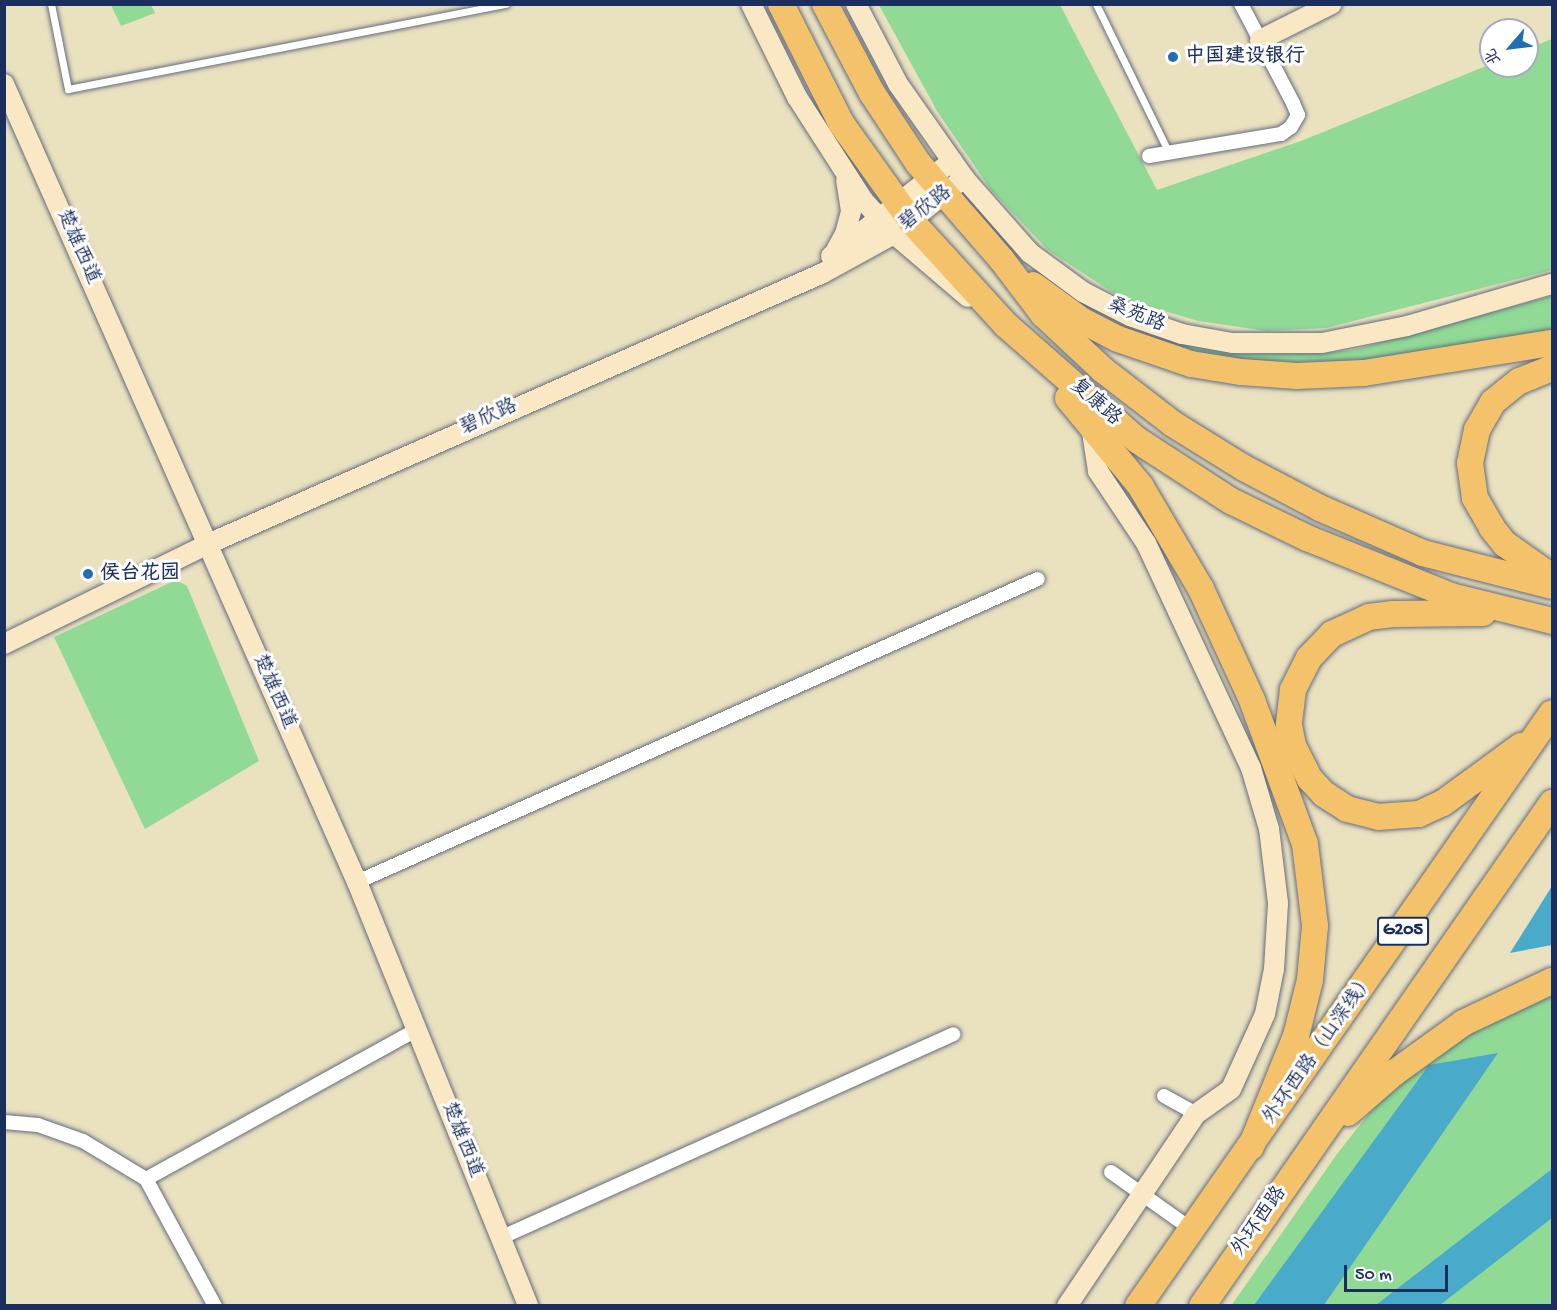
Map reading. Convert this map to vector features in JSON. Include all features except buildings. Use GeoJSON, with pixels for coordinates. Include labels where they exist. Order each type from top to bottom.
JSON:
{"type":"FeatureCollection","features":[{"type":"Feature","properties":{"kind":"highway","name":"复康路"},"geometry":{"type":"LineString","coordinates":[[781,4],[841,123],[898,217],[1006,325],[1104,412],[1196,481],[1307,538],[1411,582],[1509,613],[1552,621]]}},
{"type":"Feature","properties":{"kind":"highway","name":"复康路"},"geometry":{"type":"LineString","coordinates":[[825,4],[873,93],[931,179],[1057,327],[1103,370],[1173,424],[1244,468],[1320,508],[1424,553],[1552,586]]}},
{"type":"Feature","properties":{"kind":"highway"},"geometry":{"type":"LineString","coordinates":[[1002,260],[1055,302],[1098,329],[1166,357],[1218,369],[1298,376],[1353,374],[1449,362],[1552,343]]}},
{"type":"Feature","properties":{"kind":"highway"},"geometry":{"type":"LineString","coordinates":[[1006,325],[1141,487],[1201,589],[1252,700],[1305,844],[1315,926],[1310,980],[1296,1036],[1251,1147],[1138,1305]]}},
{"type":"Feature","properties":{"kind":"highway"},"geometry":{"type":"LineString","coordinates":[[1552,368],[1519,381],[1493,402],[1472,447],[1475,498],[1505,544],[1552,577]]}},
{"type":"Feature","properties":{"kind":"highway"},"geometry":{"type":"LineString","coordinates":[[1509,613],[1410,612],[1369,617],[1332,634],[1319,645],[1299,674],[1289,709],[1293,746],[1310,779],[1324,794],[1361,814],[1378,818],[1419,814],[1487,774],[1549,718]]}},
{"type":"Feature","properties":{"kind":"highway","name":"外环西路（山深线）"},"geometry":{"type":"LineString","coordinates":[[1251,1147],[1549,718]]}},
{"type":"Feature","properties":{"kind":"highway","name":"G205"},"geometry":{"type":"LineString","coordinates":[[1319,1139],[1552,803]]}},
{"type":"Feature","properties":{"kind":"highway"},"geometry":{"type":"LineString","coordinates":[[1319,1139],[1394,1073],[1449,1033],[1490,1008],[1552,981]]}},
{"type":"Feature","properties":{"kind":"highway","name":"外环西路"},"geometry":{"type":"LineString","coordinates":[[1202,1305],[1319,1139]]}},
{"type":"Feature","properties":{"kind":"street"},"geometry":{"type":"LineString","coordinates":[[751,4],[797,97],[845,174],[898,217],[931,179],[912,105]]}},
{"type":"Feature","properties":{"kind":"street","name":"桑苑路"},"geometry":{"type":"LineString","coordinates":[[856,4],[912,105],[964,178],[1030,253],[1083,292],[1130,316],[1182,334],[1232,343],[1322,343],[1407,326],[1552,284]]}},
{"type":"Feature","properties":{"kind":"street"},"geometry":{"type":"LineString","coordinates":[[1149,156],[1281,134],[1291,128],[1298,114],[1240,4]]}},
{"type":"Feature","properties":{"kind":"street"},"geometry":{"type":"LineString","coordinates":[[1258,37],[1315,4]]}},
{"type":"Feature","properties":{"kind":"street"},"geometry":{"type":"LineString","coordinates":[[1258,37],[1332,4]]}},
{"type":"Feature","properties":{"kind":"street","name":"楚雄西道"},"geometry":{"type":"LineString","coordinates":[[4,84],[357,882],[528,1305]]}},
{"type":"Feature","properties":{"kind":"street","name":"碧欣路"},"geometry":{"type":"LineString","coordinates":[[4,644],[206,539],[794,287],[872,247],[931,179],[952,161]]}},
{"type":"Feature","properties":{"kind":"street"},"geometry":{"type":"LineString","coordinates":[[833,255],[845,234],[851,211],[845,174]]}},
{"type":"Feature","properties":{"kind":"street"},"geometry":{"type":"LineString","coordinates":[[964,178],[1002,260]]}},
{"type":"Feature","properties":{"kind":"street","name":"碧欣路"},"geometry":{"type":"LineString","coordinates":[[931,179],[964,178]]}},
{"type":"Feature","properties":{"kind":"street","name":"碧欣路"},"geometry":{"type":"LineString","coordinates":[[4,632],[833,255],[898,217]]}},
{"type":"Feature","properties":{"kind":"street"},"geometry":{"type":"LineString","coordinates":[[1067,1305],[1196,1114],[1231,1089],[1265,1014],[1274,969],[1278,903],[1269,829],[1251,768],[1146,543],[1098,471],[1091,425]]}},
{"type":"Feature","properties":{"kind":"street"},"geometry":{"type":"LineString","coordinates":[[357,882],[1038,579]]}},
{"type":"Feature","properties":{"kind":"street"},"geometry":{"type":"LineString","coordinates":[[146,1179],[416,1030]]}},
{"type":"Feature","properties":{"kind":"street"},"geometry":{"type":"LineString","coordinates":[[500,1238],[953,1034]]}},
{"type":"Feature","properties":{"kind":"street"},"geometry":{"type":"LineString","coordinates":[[1164,1095],[1196,1114]]}},
{"type":"Feature","properties":{"kind":"street"},"geometry":{"type":"LineString","coordinates":[[4,1122],[38,1125],[83,1141],[146,1179],[215,1305]]}},
{"type":"Feature","properties":{"kind":"street"},"geometry":{"type":"LineString","coordinates":[[1111,1172],[1144,1193],[1191,1229]]}},
{"type":"Feature","properties":{"kind":"lane"},"geometry":{"type":"LineString","coordinates":[[51,4],[68,89],[506,4]]}},
{"type":"Feature","properties":{"kind":"lane"},"geometry":{"type":"LineString","coordinates":[[1096,4],[1170,153]]}},
{"type":"Feature","properties":{"kind":"green space"},"geometry":{"type":"Polygon","coordinates":[[[111,5],[151,5],[155,13],[121,26],[111,5]]]}},
{"type":"Feature","properties":{"kind":"green space"},"geometry":{"type":"Polygon","coordinates":[[[879,5],[1060,5],[1157,190],[1301,141],[1479,69],[1479,78],[1539,78],[1539,44],[1552,39],[1552,270],[1326,328],[1267,331],[1198,321],[1121,298],[1048,250],[991,190],[937,111],[879,5]]]}},
{"type":"Feature","properties":{"kind":"green space"},"geometry":{"type":"Polygon","coordinates":[[[1552,296],[1552,332],[1341,366],[1236,364],[1156,341],[1161,337],[1241,354],[1324,353],[1353,350],[1552,296]]]}},
{"type":"Feature","properties":{"kind":"green space"},"geometry":{"type":"Polygon","coordinates":[[[176,580],[187,586],[259,761],[145,829],[54,637],[176,580]]]}},
{"type":"Feature","properties":{"kind":"green space"},"geometry":{"type":"Polygon","coordinates":[[[1552,994],[1552,1305],[1231,1306],[1337,1154],[1394,1082],[1471,1031],[1552,994]]]}},
{"type":"Feature","properties":{"kind":"water"},"geometry":{"type":"Polygon","coordinates":[[[1552,886],[1552,945],[1510,953],[1552,886]]]}},
{"type":"Feature","properties":{"kind":"water"},"geometry":{"type":"Polygon","coordinates":[[[1498,1053],[1324,1305],[1254,1305],[1429,1065],[1498,1053]]]}},
{"type":"Feature","properties":{"kind":"water"},"geometry":{"type":"Polygon","coordinates":[[[1552,1169],[1552,1218],[1440,1305],[1376,1305],[1552,1169]]]}},
{"type":"Feature","properties":{"kind":"place","name":"中国建设银行"},"geometry":{"type":"Point","coordinates":[1173,57]}},
{"type":"Feature","properties":{"kind":"place","name":"侯台花园"},"geometry":{"type":"Point","coordinates":[88,574]}}]}
